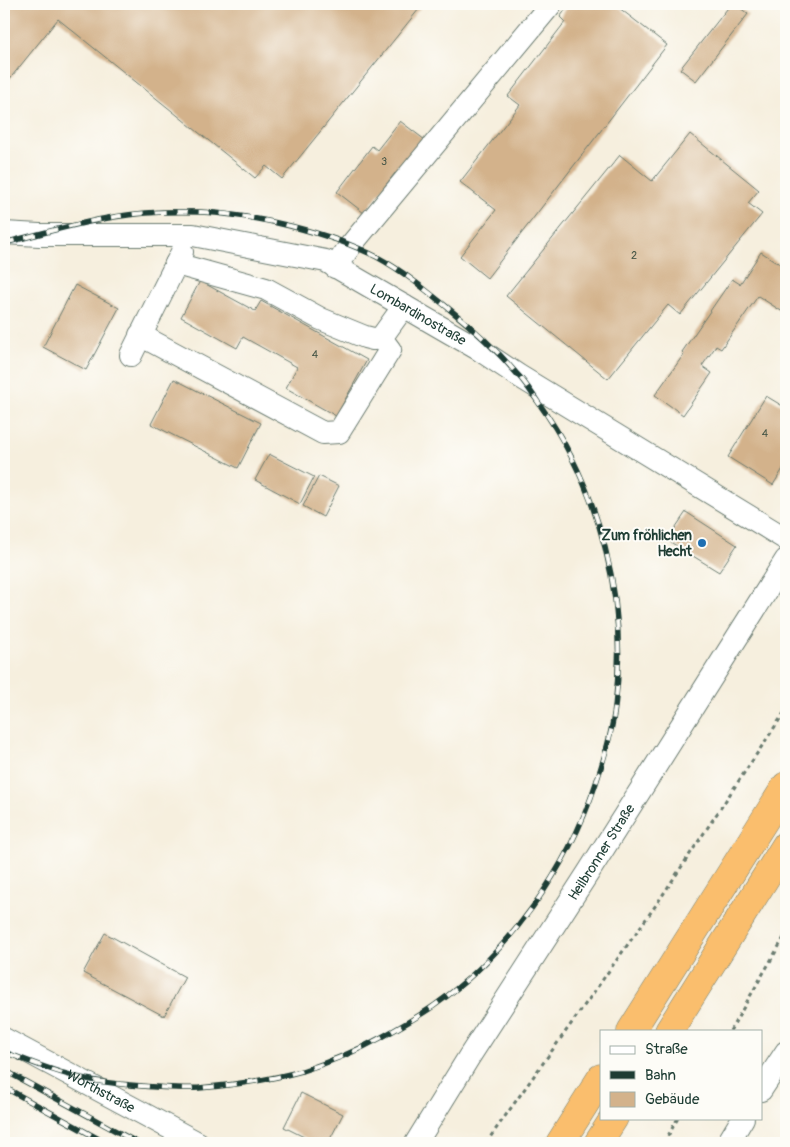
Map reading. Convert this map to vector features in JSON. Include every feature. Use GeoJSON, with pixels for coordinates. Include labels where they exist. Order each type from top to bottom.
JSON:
{"type":"FeatureCollection","features":[{"type":"Feature","properties":{"kind":"highway"},"geometry":{"type":"LineString","coordinates":[[632,1030],[786,786]]}},
{"type":"Feature","properties":{"kind":"highway"},"geometry":{"type":"LineString","coordinates":[[670,1030],[786,845]]}},
{"type":"Feature","properties":{"kind":"highway"},"geometry":{"type":"LineString","coordinates":[[560,1143],[600,1080]]}},
{"type":"Feature","properties":{"kind":"highway"},"geometry":{"type":"LineString","coordinates":[[598,1143],[613,1120]]}},
{"type":"Feature","properties":{"kind":"street"},"geometry":{"type":"LineString","coordinates":[[336,267],[351,245],[551,4]]}},
{"type":"Feature","properties":{"kind":"street","name":"Lombardinostraße"},"geometry":{"type":"LineString","coordinates":[[4,233],[194,235],[326,261],[480,350],[519,376],[786,539]]}},
{"type":"Feature","properties":{"kind":"street"},"geometry":{"type":"LineString","coordinates":[[194,235],[176,264],[136,345],[324,433],[339,432],[390,350],[381,338]]}},
{"type":"Feature","properties":{"kind":"street"},"geometry":{"type":"LineString","coordinates":[[176,264],[266,290],[330,323],[373,339],[381,338],[404,306]]}},
{"type":"Feature","properties":{"kind":"street","name":"Heilbronner Straße"},"geometry":{"type":"LineString","coordinates":[[416,1143],[786,560]]}},
{"type":"Feature","properties":{"kind":"street","name":"Wörthstraße"},"geometry":{"type":"LineString","coordinates":[[4,1039],[198,1143]]}},
{"type":"Feature","properties":{"kind":"street"},"geometry":{"type":"LineString","coordinates":[[762,1088],[786,1052]]}},
{"type":"Feature","properties":{"kind":"street"},"geometry":{"type":"LineString","coordinates":[[728,1143],[742,1120]]}},
{"type":"Feature","properties":{"kind":"path"},"geometry":{"type":"LineString","coordinates":[[486,1143],[656,905],[786,710]]}},
{"type":"Feature","properties":{"kind":"path"},"geometry":{"type":"LineString","coordinates":[[731,1030],[786,934]]}},
{"type":"Feature","properties":{"kind":"path"},"geometry":{"type":"LineString","coordinates":[[664,1143],[677,1120]]}},
{"type":"Feature","properties":{"kind":"building"},"geometry":{"type":"Polygon","coordinates":[[[4,4],[423,4],[282,179],[266,166],[255,178],[58,19],[8,81],[4,78],[4,4]]]}},
{"type":"Feature","properties":{"kind":"building"},"geometry":{"type":"Polygon","coordinates":[[[570,4],[614,4],[667,45],[487,278],[460,256],[496,210],[460,182],[520,105],[508,96],[565,22],[560,17],[570,4]]]}},
{"type":"Feature","properties":{"kind":"building"},"geometry":{"type":"Polygon","coordinates":[[[731,4],[735,4],[748,14],[696,81],[680,69],[731,4]]]}},
{"type":"Feature","properties":{"kind":"building"},"geometry":{"type":"Polygon","coordinates":[[[400,121],[425,140],[398,175],[395,173],[364,213],[337,192],[372,146],[377,150],[400,121]]]}},
{"type":"Feature","properties":{"kind":"building"},"geometry":{"type":"Polygon","coordinates":[[[690,134],[759,190],[748,203],[762,214],[680,315],[668,305],[608,379],[506,296],[620,155],[652,181],[690,134]]]}},
{"type":"Feature","properties":{"kind":"building"},"geometry":{"type":"Polygon","coordinates":[[[761,252],[786,268],[786,314],[758,296],[721,349],[716,346],[702,366],[712,373],[683,415],[655,395],[732,279],[740,284],[761,252]]]}},
{"type":"Feature","properties":{"kind":"building"},"geometry":{"type":"Polygon","coordinates":[[[200,281],[255,311],[261,301],[367,360],[336,416],[286,388],[297,367],[243,337],[237,348],[181,317],[200,281]]]}},
{"type":"Feature","properties":{"kind":"building"},"geometry":{"type":"Polygon","coordinates":[[[75,285],[119,308],[86,370],[43,347],[75,285]]]}},
{"type":"Feature","properties":{"kind":"building"},"geometry":{"type":"Polygon","coordinates":[[[174,379],[261,423],[238,468],[151,424],[174,379]]]}},
{"type":"Feature","properties":{"kind":"building"},"geometry":{"type":"Polygon","coordinates":[[[766,396],[786,408],[786,464],[773,485],[728,457],[766,396]]]}},
{"type":"Feature","properties":{"kind":"building"},"geometry":{"type":"Polygon","coordinates":[[[269,454],[314,477],[300,504],[255,480],[269,454]]]}},
{"type":"Feature","properties":{"kind":"building"},"geometry":{"type":"Polygon","coordinates":[[[319,476],[339,486],[323,517],[303,506],[319,476]]]}},
{"type":"Feature","properties":{"kind":"building"},"geometry":{"type":"Polygon","coordinates":[[[686,512],[737,545],[719,572],[667,540],[686,512]]]}},
{"type":"Feature","properties":{"kind":"building"},"geometry":{"type":"Polygon","coordinates":[[[105,933],[185,977],[164,1016],[83,973],[105,933]]]}},
{"type":"Feature","properties":{"kind":"building"},"geometry":{"type":"Polygon","coordinates":[[[301,1093],[343,1114],[328,1143],[316,1143],[284,1127],[301,1093]]]}},
{"type":"Feature","properties":{"kind":"railway"},"geometry":{"type":"LineString","coordinates":[[4,243],[72,225],[125,215],[157,212],[201,212],[245,217],[291,226],[337,240],[387,262],[431,294],[484,339],[525,384],[560,435],[578,471],[605,547],[618,627],[618,667],[614,717],[610,736],[596,783],[569,847],[533,907],[511,935],[462,984],[422,1014],[363,1047],[312,1068],[264,1080],[199,1088],[156,1087],[92,1080],[53,1070],[4,1052]]}},
{"type":"Feature","properties":{"kind":"railway"},"geometry":{"type":"LineString","coordinates":[[4,1070],[138,1143]]}},
{"type":"Feature","properties":{"kind":"railway"},"geometry":{"type":"LineString","coordinates":[[4,1087],[106,1143]]}},
{"type":"Feature","properties":{"kind":"place","name":"Zum fröhlichen Hecht"},"geometry":{"type":"Point","coordinates":[702,543]}}]}
